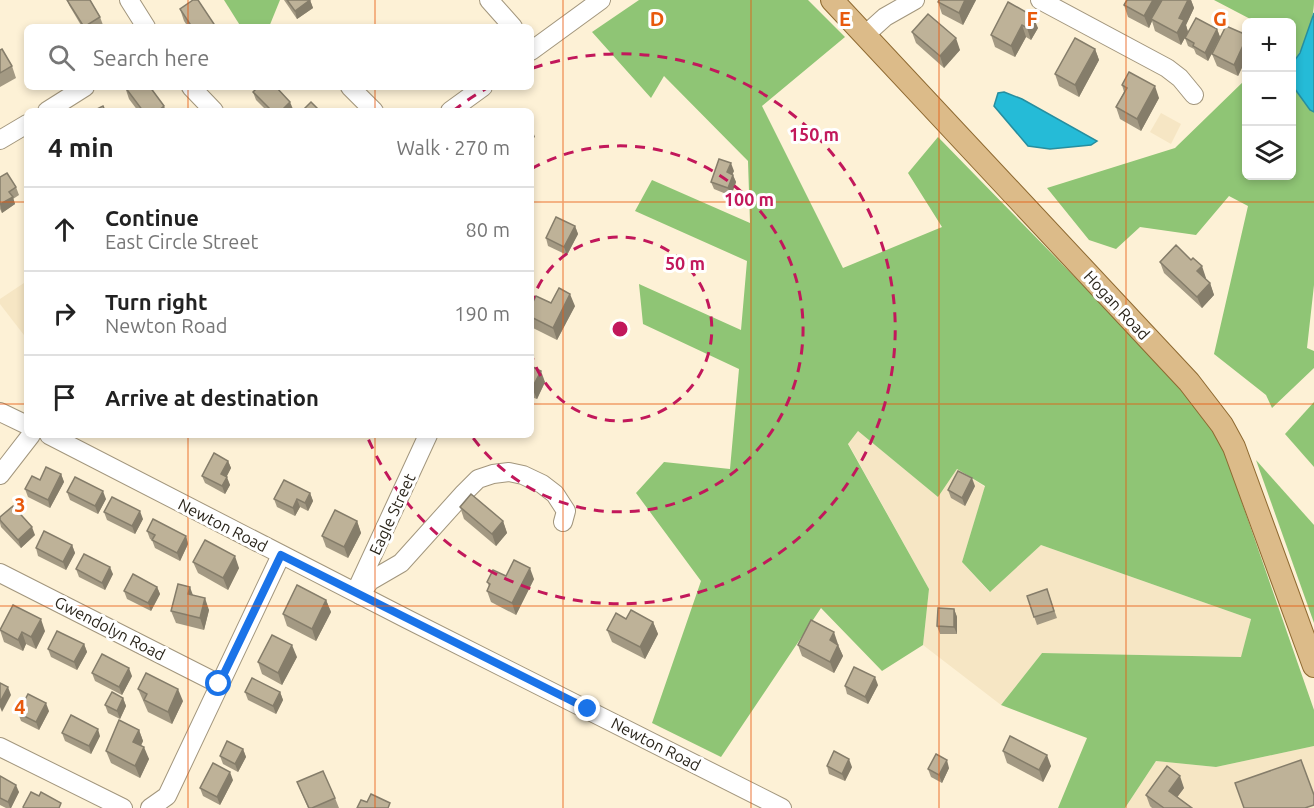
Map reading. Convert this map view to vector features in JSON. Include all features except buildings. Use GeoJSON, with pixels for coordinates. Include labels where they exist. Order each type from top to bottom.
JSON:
{"type":"FeatureCollection","features":[{"type":"Feature","properties":{"kind":"main road","name":"Hogan Road"},"geometry":{"type":"LineString","coordinates":[[832,0],[1189,382],[1222,425],[1241,465],[1314,666]]}},
{"type":"Feature","properties":{"kind":"street"},"geometry":{"type":"LineString","coordinates":[[129,0],[144,24]]}},
{"type":"Feature","properties":{"kind":"street"},"geometry":{"type":"LineString","coordinates":[[489,0],[510,24]]}},
{"type":"Feature","properties":{"kind":"street"},"geometry":{"type":"LineString","coordinates":[[534,49],[601,0]]}},
{"type":"Feature","properties":{"kind":"street"},"geometry":{"type":"LineString","coordinates":[[865,35],[885,17],[915,0]]}},
{"type":"Feature","properties":{"kind":"street"},"geometry":{"type":"LineString","coordinates":[[1040,0],[1167,68],[1180,78],[1194,95]]}},
{"type":"Feature","properties":{"kind":"street"},"geometry":{"type":"LineString","coordinates":[[52,108],[81,90]]}},
{"type":"Feature","properties":{"kind":"street"},"geometry":{"type":"LineString","coordinates":[[193,90],[211,108]]}},
{"type":"Feature","properties":{"kind":"street"},"geometry":{"type":"LineString","coordinates":[[353,90],[371,108]]}},
{"type":"Feature","properties":{"kind":"street"},"geometry":{"type":"LineString","coordinates":[[454,108],[479,90]]}},
{"type":"Feature","properties":{"kind":"street"},"geometry":{"type":"LineString","coordinates":[[0,140],[24,125]]}},
{"type":"Feature","properties":{"kind":"street"},"geometry":{"type":"LineString","coordinates":[[0,412],[24,424]]}},
{"type":"Feature","properties":{"kind":"street"},"geometry":{"type":"LineString","coordinates":[[0,474],[29,438]]}},
{"type":"Feature","properties":{"kind":"street","name":"Newton Road"},"geometry":{"type":"LineString","coordinates":[[55,438],[782,808]]}},
{"type":"Feature","properties":{"kind":"street","name":"Eagle Street"},"geometry":{"type":"LineString","coordinates":[[358,593],[427,438]]}},
{"type":"Feature","properties":{"kind":"street"},"geometry":{"type":"LineString","coordinates":[[358,593],[370,581],[401,563],[478,479],[509,472],[523,475],[542,484],[555,494],[566,511],[563,522]]}},
{"type":"Feature","properties":{"kind":"street"},"geometry":{"type":"LineString","coordinates":[[150,808],[167,796],[281,555]]}},
{"type":"Feature","properties":{"kind":"street","name":"Gwendolyn Road"},"geometry":{"type":"LineString","coordinates":[[0,573],[219,684]]}},
{"type":"Feature","properties":{"kind":"street"},"geometry":{"type":"LineString","coordinates":[[0,747],[123,808]]}},
{"type":"Feature","properties":{"kind":"shaded area"},"geometry":{"type":"Polygon","coordinates":[[[1161,113],[1181,124],[1171,144],[1150,132],[1161,113]]]}},
{"type":"Feature","properties":{"kind":"shaded area"},"geometry":{"type":"Polygon","coordinates":[[[24,283],[24,335],[0,304],[0,299],[24,283]]]}},
{"type":"Feature","properties":{"kind":"shaded area"},"geometry":{"type":"Polygon","coordinates":[[[858,431],[938,497],[957,469],[985,487],[962,562],[989,592],[1041,545],[1251,619],[1242,657],[1042,653],[1001,705],[923,645],[929,589],[848,443],[858,431]]]}},
{"type":"Feature","properties":{"kind":"shaded area"},"geometry":{"type":"Polygon","coordinates":[[[1314,746],[1314,808],[1125,808],[1156,761],[1216,767],[1314,746]]]}},
{"type":"Feature","properties":{"kind":"green space"},"geometry":{"type":"Polygon","coordinates":[[[224,0],[280,0],[270,24],[239,24],[224,0]]]}},
{"type":"Feature","properties":{"kind":"green space"},"geometry":{"type":"Polygon","coordinates":[[[639,0],[808,0],[845,37],[762,106],[843,268],[942,227],[908,173],[938,137],[1185,390],[1222,445],[1314,710],[1314,746],[1216,767],[1156,761],[1125,808],[1058,808],[1087,738],[1001,705],[1042,653],[1241,657],[1251,619],[1041,545],[990,592],[962,562],[985,486],[957,469],[938,497],[858,431],[848,444],[929,589],[923,645],[882,671],[821,608],[721,757],[652,723],[701,581],[636,493],[664,462],[730,469],[739,369],[643,324],[639,284],[741,330],[747,261],[635,211],[652,180],[750,223],[748,161],[664,76],[651,98],[592,32],[639,0]]]}},
{"type":"Feature","properties":{"kind":"green space"},"geometry":{"type":"Polygon","coordinates":[[[1214,0],[1314,0],[1308,34],[1296,58],[1296,18],[1248,18],[1214,0]]]}},
{"type":"Feature","properties":{"kind":"green space"},"geometry":{"type":"Polygon","coordinates":[[[1242,83],[1242,180],[1296,180],[1296,91],[1314,112],[1314,285],[1307,348],[1314,351],[1314,368],[1272,408],[1266,395],[1214,354],[1248,206],[1229,196],[1196,235],[1140,227],[1116,249],[1089,240],[1047,188],[1175,148],[1242,83]]]}},
{"type":"Feature","properties":{"kind":"green space"},"geometry":{"type":"Polygon","coordinates":[[[1314,402],[1314,467],[1285,434],[1314,402]]]}},
{"type":"Feature","properties":{"kind":"green space"},"geometry":{"type":"Polygon","coordinates":[[[1256,460],[1314,525],[1314,623],[1256,460]]]}},
{"type":"Feature","properties":{"kind":"water"},"geometry":{"type":"Polygon","coordinates":[[[1314,13],[1314,112],[1296,91],[1296,58],[1314,13]]]}},
{"type":"Feature","properties":{"kind":"water"},"geometry":{"type":"Polygon","coordinates":[[[1004,92],[1022,99],[1097,141],[1091,145],[1050,149],[1028,146],[994,106],[998,93],[1004,92]]]}},
{"type":"Feature","properties":{"kind":"route"},"geometry":{"type":"LineString","coordinates":[[219,684],[281,555],[588,709]]}}]}
